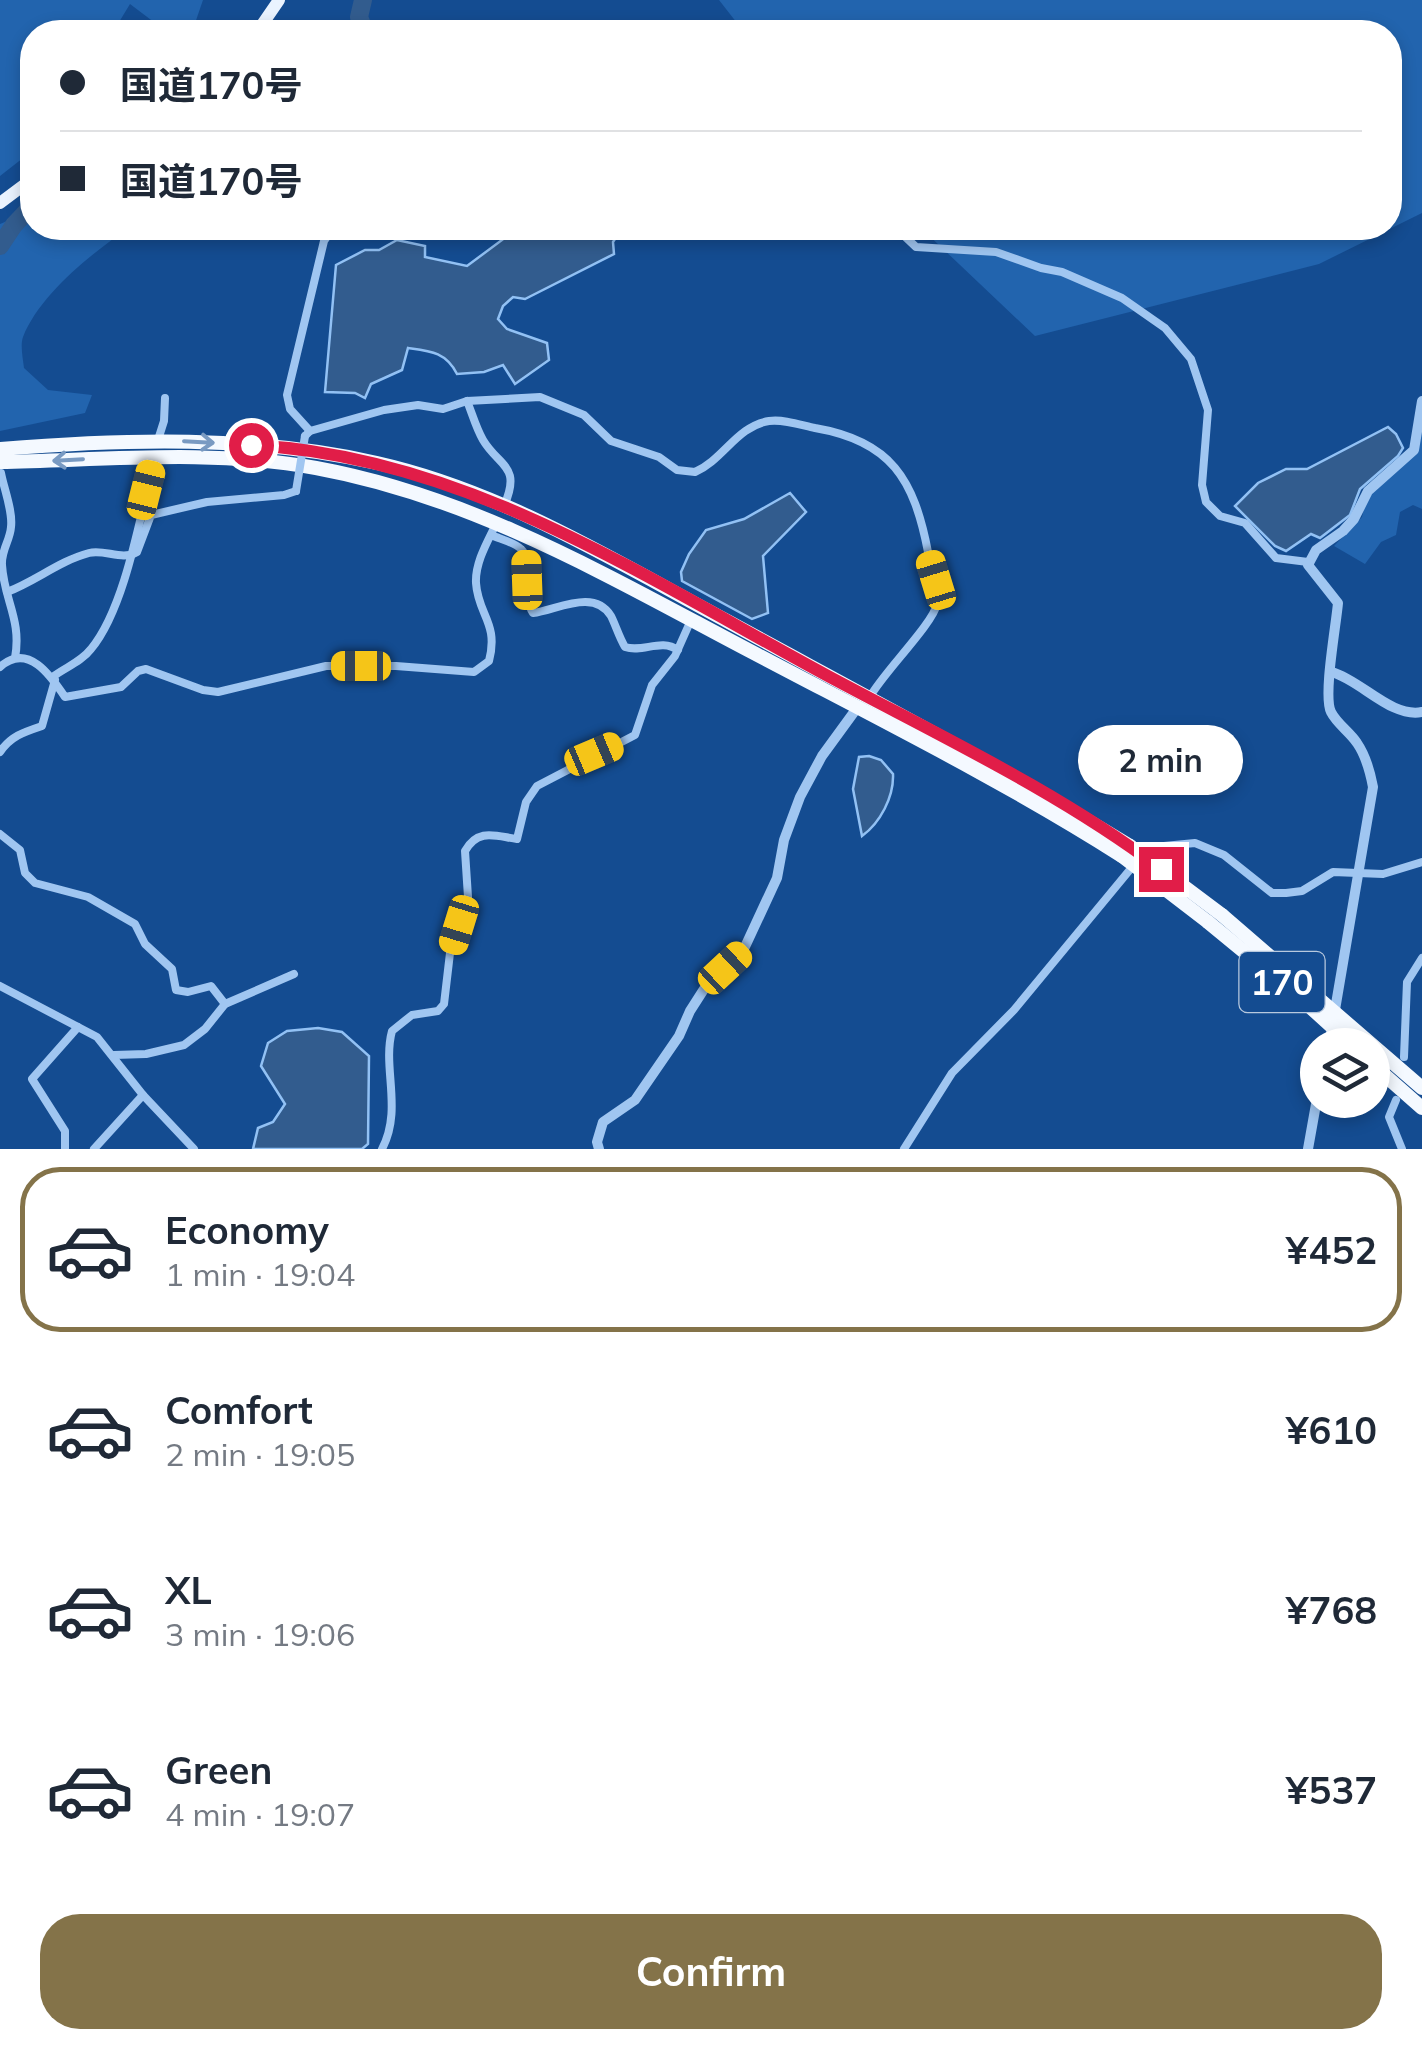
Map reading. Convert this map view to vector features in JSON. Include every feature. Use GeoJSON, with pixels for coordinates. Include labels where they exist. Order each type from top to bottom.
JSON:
{"type":"FeatureCollection","features":[{"type":"Feature","properties":{"kind":"highway","name":"170"},"geometry":{"type":"LineString","coordinates":[[0,449],[32,454],[281,446],[379,464],[470,491],[572,538],[864,703]]}},
{"type":"Feature","properties":{"kind":"highway","name":"170"},"geometry":{"type":"LineString","coordinates":[[156,449],[184,456],[314,468],[402,487],[692,620],[1008,774],[1126,851],[1215,918],[1335,1010],[1422,1088]]}},
{"type":"Feature","properties":{"kind":"highway","name":"170"},"geometry":{"type":"LineString","coordinates":[[0,462],[32,454]]}},
{"type":"Feature","properties":{"kind":"highway","name":"170"},"geometry":{"type":"LineString","coordinates":[[1215,918],[1332,1028]]}},
{"type":"Feature","properties":{"kind":"highway"},"geometry":{"type":"LineString","coordinates":[[1390,1080],[1422,1108]]}},
{"type":"Feature","properties":{"kind":"street"},"geometry":{"type":"LineString","coordinates":[[4,590],[32,582],[60,563],[94,551],[130,556],[137,552],[150,514],[296,490],[308,433],[290,409],[287,396],[325,240]]}},
{"type":"Feature","properties":{"kind":"street"},"geometry":{"type":"LineString","coordinates":[[909,240],[916,247],[996,252],[1088,281],[1122,298],[1164,328],[1192,359],[1208,410],[1202,484],[1206,502],[1220,516],[1245,524],[1276,558],[1308,562],[1338,603],[1332,672],[1326,692],[1331,712],[1357,743],[1373,787],[1334,1028]]}},
{"type":"Feature","properties":{"kind":"street"},"geometry":{"type":"LineString","coordinates":[[308,433],[371,413],[418,405],[443,409],[467,401],[524,396],[553,401],[584,415],[611,441],[658,456],[676,470],[695,472],[747,429],[768,422],[850,435],[879,450],[902,475],[917,504],[936,580],[937,606],[822,756],[800,797],[784,840],[777,878],[744,950],[706,986],[680,1036],[634,1100],[603,1122],[597,1142],[599,1149]]}},
{"type":"Feature","properties":{"kind":"street"},"geometry":{"type":"LineString","coordinates":[[0,752],[7,741],[29,728],[42,726],[54,678],[84,657],[101,635],[130,556],[164,422],[164,398]]}},
{"type":"Feature","properties":{"kind":"street"},"geometry":{"type":"LineString","coordinates":[[1308,565],[1316,550],[1354,519],[1368,491],[1414,450],[1422,400]]}},
{"type":"Feature","properties":{"kind":"street"},"geometry":{"type":"LineString","coordinates":[[467,401],[484,443],[506,463],[510,492],[504,506]]}},
{"type":"Feature","properties":{"kind":"street"},"geometry":{"type":"LineString","coordinates":[[1,473],[12,525],[3,546],[2,566],[4,590],[17,626],[15,658]]}},
{"type":"Feature","properties":{"kind":"street"},"geometry":{"type":"LineString","coordinates":[[0,666],[23,657],[54,678],[65,697],[121,686],[146,669],[218,692],[326,666],[474,672],[489,661],[493,646],[492,629],[476,586],[478,566],[494,528],[526,555],[528,604],[533,613],[575,603],[596,603],[610,614],[625,647],[636,650],[665,644],[678,650]]}},
{"type":"Feature","properties":{"kind":"street"},"geometry":{"type":"LineString","coordinates":[[382,1149],[393,1095],[392,1031],[412,1015],[438,1010],[444,1004],[450,953],[468,897],[468,846],[482,835],[495,833],[517,839],[526,802],[537,786],[635,735],[652,686],[678,650],[692,620]]}},
{"type":"Feature","properties":{"kind":"street"},"geometry":{"type":"LineString","coordinates":[[1332,672],[1351,678],[1409,715],[1422,712]]}},
{"type":"Feature","properties":{"kind":"street"},"geometry":{"type":"LineString","coordinates":[[0,834],[20,850],[24,873],[35,883],[88,897],[135,924],[145,944],[172,969],[176,990],[188,992],[211,986],[225,1004]]}},
{"type":"Feature","properties":{"kind":"street"},"geometry":{"type":"LineString","coordinates":[[904,1149],[952,1073],[1014,1010],[1122,877],[1154,850],[1182,842],[1211,847],[1272,893],[1302,891],[1334,872],[1383,874],[1422,862]]}},
{"type":"Feature","properties":{"kind":"street"},"geometry":{"type":"LineString","coordinates":[[1404,1057],[1406,982],[1422,958]]}},
{"type":"Feature","properties":{"kind":"street"},"geometry":{"type":"LineString","coordinates":[[114,1055],[146,1054],[184,1044],[205,1029],[225,1004],[294,974]]}},
{"type":"Feature","properties":{"kind":"street"},"geometry":{"type":"LineString","coordinates":[[0,986],[98,1038],[143,1095],[194,1149]]}},
{"type":"Feature","properties":{"kind":"street"},"geometry":{"type":"LineString","coordinates":[[65,1149],[65,1131],[32,1078],[78,1027]]}},
{"type":"Feature","properties":{"kind":"street"},"geometry":{"type":"LineString","coordinates":[[94,1149],[143,1095]]}},
{"type":"Feature","properties":{"kind":"street"},"geometry":{"type":"LineString","coordinates":[[1396,1100],[1389,1116],[1402,1149]]}},
{"type":"Feature","properties":{"kind":"street"},"geometry":{"type":"LineString","coordinates":[[1308,1149],[1313,1118]]}},
{"type":"Feature","properties":{"kind":"shaded area"},"geometry":{"type":"Polygon","coordinates":[[[0,0],[203,0],[196,20],[151,20],[130,4],[120,20],[20,20],[20,160],[0,176],[0,0]]]}},
{"type":"Feature","properties":{"kind":"shaded area"},"geometry":{"type":"Polygon","coordinates":[[[719,0],[1422,0],[1422,213],[1402,223],[1402,20],[735,20],[719,0]]]}},
{"type":"Feature","properties":{"kind":"shaded area"},"geometry":{"type":"Polygon","coordinates":[[[20,216],[20,240],[113,240],[55,290],[22,340],[24,368],[48,390],[92,395],[85,413],[0,431],[0,224],[20,216]]]}},
{"type":"Feature","properties":{"kind":"shaded area"},"geometry":{"type":"Polygon","coordinates":[[[397,240],[425,246],[425,257],[467,266],[502,240],[614,240],[614,254],[525,299],[513,297],[503,306],[498,319],[507,329],[547,343],[549,360],[515,384],[503,365],[484,372],[457,374],[442,357],[408,348],[402,370],[371,384],[365,398],[355,393],[325,392],[336,265],[397,240]]]}},
{"type":"Feature","properties":{"kind":"shaded area"},"geometry":{"type":"Polygon","coordinates":[[[934,240],[1367,240],[1319,264],[1035,336],[934,240]]]}},
{"type":"Feature","properties":{"kind":"shaded area"},"geometry":{"type":"Polygon","coordinates":[[[1422,401],[1422,509],[1413,505],[1400,512],[1396,535],[1381,542],[1365,564],[1334,546],[1362,517],[1368,491],[1414,450],[1422,401]]]}},
{"type":"Feature","properties":{"kind":"shaded area"},"geometry":{"type":"Polygon","coordinates":[[[1388,427],[1403,448],[1360,489],[1350,515],[1320,538],[1311,534],[1286,551],[1275,546],[1235,506],[1258,483],[1286,469],[1307,469],[1388,427]]]}},
{"type":"Feature","properties":{"kind":"shaded area"},"geometry":{"type":"Polygon","coordinates":[[[790,493],[806,512],[763,556],[768,613],[752,619],[682,581],[681,572],[689,554],[706,530],[744,519],[790,493]]]}},
{"type":"Feature","properties":{"kind":"shaded area"},"geometry":{"type":"Polygon","coordinates":[[[859,757],[881,760],[893,774],[893,783],[885,809],[862,836],[853,789],[859,757]]]}},
{"type":"Feature","properties":{"kind":"shaded area"},"geometry":{"type":"Polygon","coordinates":[[[318,1028],[342,1032],[369,1056],[368,1144],[362,1149],[253,1149],[258,1128],[273,1122],[285,1104],[261,1066],[268,1043],[287,1031],[318,1028]]]}},
{"type":"Feature","properties":{"kind":"waterway"},"geometry":{"type":"LineString","coordinates":[[360,20],[363,0]]}},
{"type":"Feature","properties":{"kind":"waterway"},"geometry":{"type":"LineString","coordinates":[[0,246],[20,219]]}},
{"type":"Feature","properties":{"kind":"route"},"geometry":{"type":"LineString","coordinates":[[251,445],[281,446],[379,464],[470,491],[504,506],[572,538],[914,720],[1081,816],[1161,869]]}}]}
